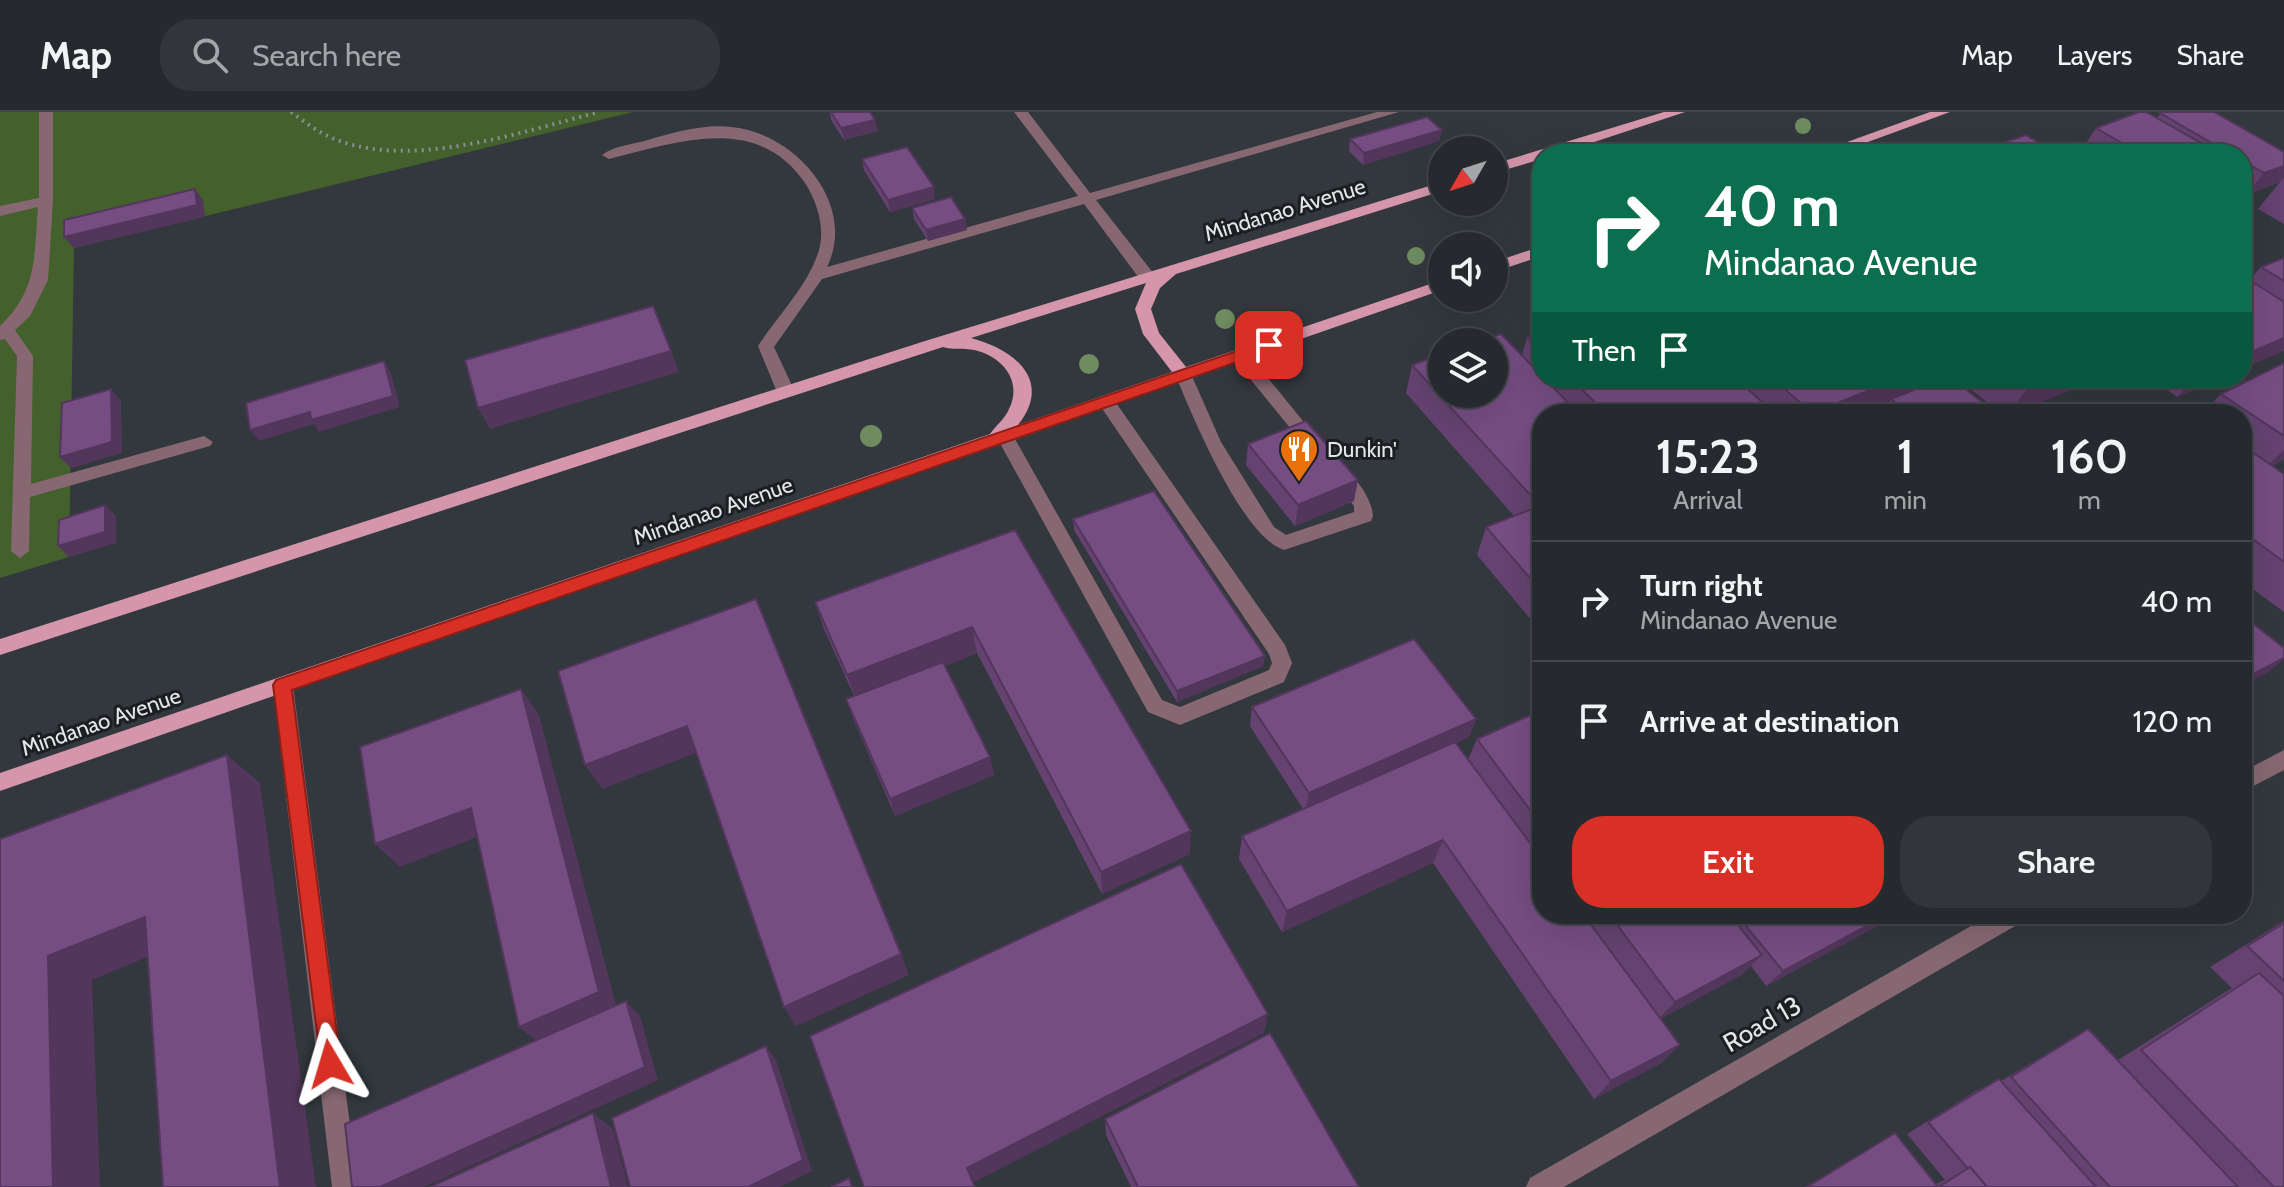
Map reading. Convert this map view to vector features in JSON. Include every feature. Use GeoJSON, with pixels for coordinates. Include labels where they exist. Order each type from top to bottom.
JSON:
{"type":"FeatureCollection","features":[{"type":"Feature","properties":{"kind":"main road"},"geometry":{"type":"LineString","coordinates":[[1575,144],[1678,112]]}},
{"type":"Feature","properties":{"kind":"main road"},"geometry":{"type":"LineString","coordinates":[[1850,144],[1943,112]]}},
{"type":"Feature","properties":{"kind":"main road"},"geometry":{"type":"LineString","coordinates":[[1508,165],[1532,157]]}},
{"type":"Feature","properties":{"kind":"main road","name":"Mindanao Avenue"},"geometry":{"type":"LineString","coordinates":[[0,647],[931,345],[1428,190]]}},
{"type":"Feature","properties":{"kind":"main road"},"geometry":{"type":"LineString","coordinates":[[1508,262],[1532,254]]}},
{"type":"Feature","properties":{"kind":"main road"},"geometry":{"type":"LineString","coordinates":[[1178,268],[1153,285],[1143,309],[1151,334],[1183,374]]}},
{"type":"Feature","properties":{"kind":"main road","name":"Mindanao Avenue"},"geometry":{"type":"LineString","coordinates":[[0,782],[1428,290]]}},
{"type":"Feature","properties":{"kind":"main road"},"geometry":{"type":"LineString","coordinates":[[931,345],[979,346],[1000,354],[1016,367],[1024,383],[1024,401],[1017,418],[1000,433],[978,445]]}},
{"type":"Feature","properties":{"kind":"street"},"geometry":{"type":"LineString","coordinates":[[20,551],[25,356],[17,341],[2,333],[24,312],[40,280],[46,201],[46,112]]}},
{"type":"Feature","properties":{"kind":"street"},"geometry":{"type":"LineString","coordinates":[[1021,112],[1148,278]]}},
{"type":"Feature","properties":{"kind":"street"},"geometry":{"type":"LineString","coordinates":[[813,276],[1372,115],[1392,112]]}},
{"type":"Feature","properties":{"kind":"street"},"geometry":{"type":"LineString","coordinates":[[609,155],[711,131],[733,131],[758,136],[784,151],[804,172],[822,204],[829,237],[813,276],[766,346],[786,392]]}},
{"type":"Feature","properties":{"kind":"street"},"geometry":{"type":"LineString","coordinates":[[0,211],[46,201]]}},
{"type":"Feature","properties":{"kind":"street"},"geometry":{"type":"LineString","coordinates":[[1183,374],[1213,443],[1267,532],[1277,541],[1284,543],[1364,516],[1363,504],[1240,355]]}},
{"type":"Feature","properties":{"kind":"street"},"geometry":{"type":"LineString","coordinates":[[1945,388],[1965,404]]}},
{"type":"Feature","properties":{"kind":"street"},"geometry":{"type":"LineString","coordinates":[[1005,436],[1155,706],[1180,716],[1277,676],[1282,663],[1278,651],[1106,401]]}},
{"type":"Feature","properties":{"kind":"street"},"geometry":{"type":"LineString","coordinates":[[22,493],[204,442]]}},
{"type":"Feature","properties":{"kind":"street"},"geometry":{"type":"LineString","coordinates":[[283,685],[345,1187]]}},
{"type":"Feature","properties":{"kind":"street"},"geometry":{"type":"LineString","coordinates":[[2252,777],[2284,759]]}},
{"type":"Feature","properties":{"kind":"street","name":"Road 13"},"geometry":{"type":"LineString","coordinates":[[1539,1187],[1997,924]]}},
{"type":"Feature","properties":{"kind":"path"},"geometry":{"type":"LineString","coordinates":[[291,112],[326,136],[392,151],[438,148],[599,112]]}},
{"type":"Feature","properties":{"kind":"green space"},"geometry":{"type":"Polygon","coordinates":[[[0,112],[633,112],[74,248],[69,557],[0,578],[0,112]]]}},
{"type":"Feature","properties":{"kind":"building"},"geometry":{"type":"Polygon","coordinates":[[[831,112],[870,112],[875,120],[841,128],[831,112]]]}},
{"type":"Feature","properties":{"kind":"building"},"geometry":{"type":"Polygon","coordinates":[[[2146,112],[2203,144],[2124,144],[2096,128],[2146,112]]]}},
{"type":"Feature","properties":{"kind":"building"},"geometry":{"type":"Polygon","coordinates":[[[2214,112],[2284,152],[2284,166],[2264,173],[2252,166],[2252,144],[2214,144],[2160,113],[2214,112]]]}},
{"type":"Feature","properties":{"kind":"building"},"geometry":{"type":"Polygon","coordinates":[[[1427,117],[1442,130],[1364,153],[1350,139],[1427,117]]]}},
{"type":"Feature","properties":{"kind":"building"},"geometry":{"type":"Polygon","coordinates":[[[2026,135],[2041,144],[2000,144],[2026,135]]]}},
{"type":"Feature","properties":{"kind":"building"},"geometry":{"type":"Polygon","coordinates":[[[907,147],[934,187],[888,200],[862,159],[907,147]]]}},
{"type":"Feature","properties":{"kind":"building"},"geometry":{"type":"Polygon","coordinates":[[[195,189],[197,205],[64,237],[64,220],[195,189]]]}},
{"type":"Feature","properties":{"kind":"building"},"geometry":{"type":"Polygon","coordinates":[[[951,197],[965,219],[926,230],[912,208],[951,197]]]}},
{"type":"Feature","properties":{"kind":"building"},"geometry":{"type":"Polygon","coordinates":[[[2284,258],[2284,281],[2261,267],[2284,258]]]}},
{"type":"Feature","properties":{"kind":"building"},"geometry":{"type":"Polygon","coordinates":[[[2256,284],[2284,302],[2284,338],[2252,352],[2252,286],[2256,284]]]}},
{"type":"Feature","properties":{"kind":"building"},"geometry":{"type":"Polygon","coordinates":[[[653,306],[671,351],[478,408],[465,360],[653,306]]]}},
{"type":"Feature","properties":{"kind":"building"},"geometry":{"type":"Polygon","coordinates":[[[1508,341],[1532,366],[1532,388],[1554,388],[1569,404],[1532,404],[1532,497],[1451,408],[1508,408],[1508,341]]]}},
{"type":"Feature","properties":{"kind":"building"},"geometry":{"type":"Polygon","coordinates":[[[1428,359],[1428,383],[1412,365],[1428,359]]]}},
{"type":"Feature","properties":{"kind":"building"},"geometry":{"type":"Polygon","coordinates":[[[384,361],[393,396],[311,420],[310,412],[250,430],[246,403],[384,361]]]}},
{"type":"Feature","properties":{"kind":"building"},"geometry":{"type":"Polygon","coordinates":[[[2284,363],[2284,436],[2252,415],[2252,404],[2236,404],[2221,394],[2233,388],[2252,388],[2252,379],[2284,363]]]}},
{"type":"Feature","properties":{"kind":"building"},"geometry":{"type":"Polygon","coordinates":[[[1580,388],[1746,388],[1765,404],[1597,404],[1580,388]]]}},
{"type":"Feature","properties":{"kind":"building"},"geometry":{"type":"Polygon","coordinates":[[[1783,388],[1876,388],[1835,404],[1802,404],[1783,388]]]}},
{"type":"Feature","properties":{"kind":"building"},"geometry":{"type":"Polygon","coordinates":[[[1918,388],[1964,388],[1984,404],[1897,404],[1891,399],[1918,388]]]}},
{"type":"Feature","properties":{"kind":"building"},"geometry":{"type":"Polygon","coordinates":[[[111,389],[112,442],[60,457],[62,403],[111,389]]]}},
{"type":"Feature","properties":{"kind":"building"},"geometry":{"type":"Polygon","coordinates":[[[1306,421],[1358,480],[1298,505],[1248,444],[1306,421]]]}},
{"type":"Feature","properties":{"kind":"building"},"geometry":{"type":"Polygon","coordinates":[[[2252,452],[2284,474],[2284,562],[2252,538],[2252,452]]]}},
{"type":"Feature","properties":{"kind":"building"},"geometry":{"type":"Polygon","coordinates":[[[1154,491],[1265,656],[1177,691],[1073,519],[1154,491]]]}},
{"type":"Feature","properties":{"kind":"building"},"geometry":{"type":"Polygon","coordinates":[[[105,505],[105,532],[58,546],[59,520],[105,505]]]}},
{"type":"Feature","properties":{"kind":"building"},"geometry":{"type":"Polygon","coordinates":[[[1532,509],[1532,580],[1486,527],[1532,509]]]}},
{"type":"Feature","properties":{"kind":"building"},"geometry":{"type":"Polygon","coordinates":[[[1015,530],[1191,831],[1101,872],[972,627],[847,675],[815,602],[1015,530]]]}},
{"type":"Feature","properties":{"kind":"building"},"geometry":{"type":"Polygon","coordinates":[[[756,599],[901,954],[784,1007],[687,726],[585,765],[558,671],[756,599]]]}},
{"type":"Feature","properties":{"kind":"building"},"geometry":{"type":"Polygon","coordinates":[[[2252,623],[2284,648],[2284,658],[2252,675],[2252,623]]]}},
{"type":"Feature","properties":{"kind":"building"},"geometry":{"type":"Polygon","coordinates":[[[1414,639],[1476,719],[1309,793],[1252,707],[1414,639]]]}},
{"type":"Feature","properties":{"kind":"building"},"geometry":{"type":"Polygon","coordinates":[[[943,662],[990,757],[890,799],[846,699],[943,662]]]}},
{"type":"Feature","properties":{"kind":"building"},"geometry":{"type":"Polygon","coordinates":[[[521,689],[599,992],[519,1027],[471,808],[375,844],[360,747],[521,689]]]}},
{"type":"Feature","properties":{"kind":"building"},"geometry":{"type":"Polygon","coordinates":[[[1532,714],[1532,813],[1477,739],[1532,714]]]}},
{"type":"Feature","properties":{"kind":"building"},"geometry":{"type":"Polygon","coordinates":[[[1455,742],[1532,846],[1532,924],[1590,924],[1680,1045],[1611,1081],[1443,840],[1287,911],[1242,836],[1455,742]]]}},
{"type":"Feature","properties":{"kind":"building"},"geometry":{"type":"Polygon","coordinates":[[[227,755],[280,1187],[163,1187],[145,917],[48,956],[53,1187],[0,1187],[0,839],[227,755]]]}},
{"type":"Feature","properties":{"kind":"building"},"geometry":{"type":"Polygon","coordinates":[[[1181,864],[1268,1014],[967,1168],[975,1187],[864,1187],[810,1036],[1181,864]]]}},
{"type":"Feature","properties":{"kind":"building"},"geometry":{"type":"Polygon","coordinates":[[[2284,923],[2284,981],[2247,946],[2284,923]]]}},
{"type":"Feature","properties":{"kind":"building"},"geometry":{"type":"Polygon","coordinates":[[[1616,924],[1737,924],[1762,955],[1675,1002],[1616,924]]]}},
{"type":"Feature","properties":{"kind":"building"},"geometry":{"type":"Polygon","coordinates":[[[1744,924],[1870,924],[1783,971],[1744,924]]]}},
{"type":"Feature","properties":{"kind":"building"},"geometry":{"type":"Polygon","coordinates":[[[2259,973],[2284,996],[2284,1187],[2274,1187],[2141,1050],[2259,973]]]}},
{"type":"Feature","properties":{"kind":"building"},"geometry":{"type":"Polygon","coordinates":[[[626,1001],[645,1067],[380,1187],[352,1187],[345,1124],[626,1001]]]}},
{"type":"Feature","properties":{"kind":"building"},"geometry":{"type":"Polygon","coordinates":[[[2088,1029],[2238,1187],[2110,1187],[2011,1077],[2088,1029]]]}},
{"type":"Feature","properties":{"kind":"building"},"geometry":{"type":"Polygon","coordinates":[[[1270,1033],[1359,1187],[1138,1187],[1105,1119],[1270,1033]]]}},
{"type":"Feature","properties":{"kind":"building"},"geometry":{"type":"Polygon","coordinates":[[[766,1046],[803,1160],[748,1187],[630,1187],[612,1118],[766,1046]]]}},
{"type":"Feature","properties":{"kind":"building"},"geometry":{"type":"Polygon","coordinates":[[[1999,1079],[2096,1187],[1987,1187],[1970,1167],[1968,1169],[1928,1122],[1999,1079]]]}},
{"type":"Feature","properties":{"kind":"building"},"geometry":{"type":"Polygon","coordinates":[[[593,1113],[611,1187],[430,1187],[593,1113]]]}},
{"type":"Feature","properties":{"kind":"building"},"geometry":{"type":"Polygon","coordinates":[[[1895,1133],[1938,1187],[1807,1187],[1895,1133]]]}},
{"type":"Feature","properties":{"kind":"building"},"geometry":{"type":"Polygon","coordinates":[[[1970,1167],[1987,1187],[1939,1187],[1970,1167]]]}},
{"type":"Feature","properties":{"kind":"building"},"geometry":{"type":"Polygon","coordinates":[[[849,1178],[852,1187],[831,1187],[849,1178]]]}},
{"type":"Feature","properties":{"kind":"place","name":"Dunkin'"},"geometry":{"type":"Point","coordinates":[1299,483]}},
{"type":"Feature","properties":{"kind":"route"},"geometry":{"type":"LineString","coordinates":[[330,1064],[283,685],[1269,345]]}}]}
